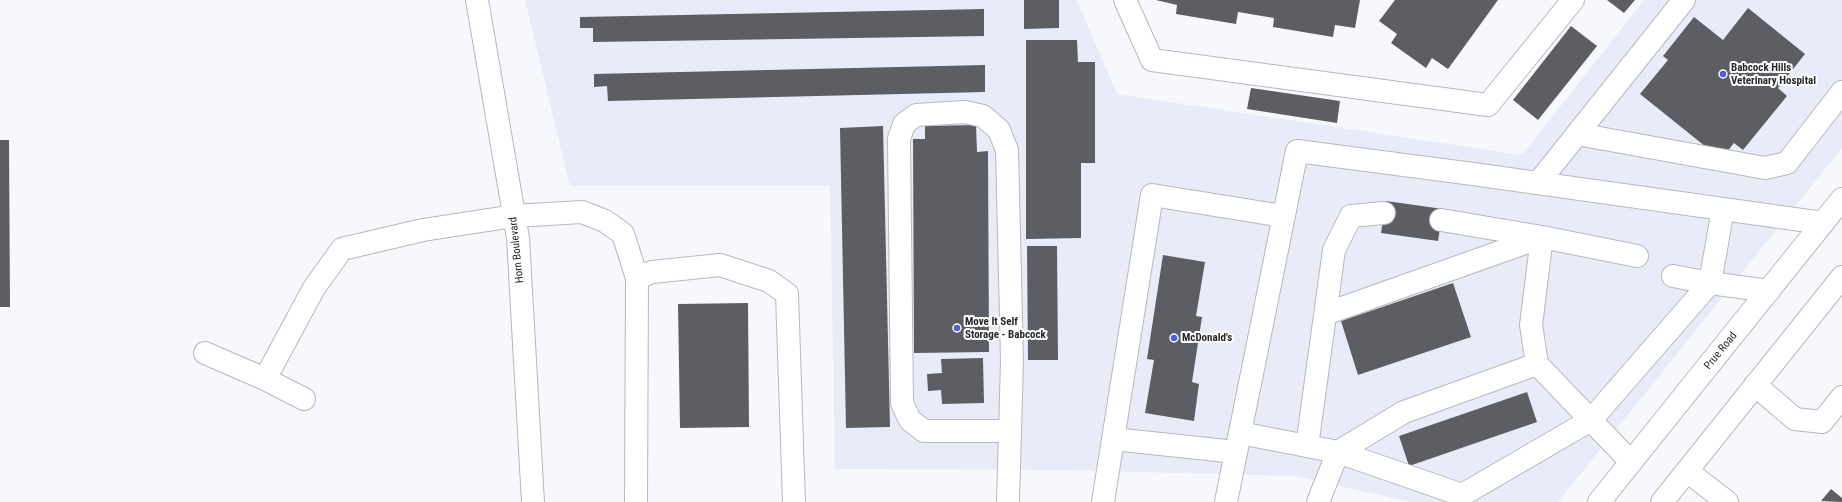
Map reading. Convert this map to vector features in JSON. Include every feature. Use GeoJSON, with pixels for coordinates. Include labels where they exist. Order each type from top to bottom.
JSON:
{"type":"FeatureCollection","features":[{"type":"Feature","properties":{"kind":"main road","name":"Horn Boulevard"},"geometry":{"type":"LineString","coordinates":[[477,0],[518,238],[533,502]]}},
{"type":"Feature","properties":{"kind":"main road"},"geometry":{"type":"LineString","coordinates":[[1125,0],[1152,60],[1488,105],[1573,0]]}},
{"type":"Feature","properties":{"kind":"main road"},"geometry":{"type":"LineString","coordinates":[[1538,183],[1684,0]]}},
{"type":"Feature","properties":{"kind":"main road"},"geometry":{"type":"LineString","coordinates":[[1577,134],[1765,168],[1787,163],[1842,92]]}},
{"type":"Feature","properties":{"kind":"main road"},"geometry":{"type":"LineString","coordinates":[[1008,502],[1012,361],[1007,150],[999,130],[983,116],[965,112],[916,115],[904,124],[899,139],[902,403],[910,420],[924,431],[1010,431]]}},
{"type":"Feature","properties":{"kind":"main road"},"geometry":{"type":"LineString","coordinates":[[1226,502],[1297,151],[1822,223]]}},
{"type":"Feature","properties":{"kind":"main road"},"geometry":{"type":"LineString","coordinates":[[1103,502],[1152,195],[1284,216]]}},
{"type":"Feature","properties":{"kind":"main road","name":"Prue Road"},"geometry":{"type":"LineString","coordinates":[[1599,502],[1842,199]]}},
{"type":"Feature","properties":{"kind":"main road"},"geometry":{"type":"LineString","coordinates":[[1113,439],[1307,446],[1338,452],[1461,498],[1591,420],[1710,283],[1723,209]]}},
{"type":"Feature","properties":{"kind":"main road"},"geometry":{"type":"LineString","coordinates":[[265,379],[314,288],[342,249],[424,230],[514,216],[582,212],[605,222],[623,234],[637,278],[636,502]]}},
{"type":"Feature","properties":{"kind":"main road"},"geometry":{"type":"LineString","coordinates":[[1307,446],[1334,250],[1351,216],[1384,213]]}},
{"type":"Feature","properties":{"kind":"main road"},"geometry":{"type":"LineString","coordinates":[[1441,220],[1542,237],[1638,256]]}},
{"type":"Feature","properties":{"kind":"main road"},"geometry":{"type":"LineString","coordinates":[[1325,314],[1542,237]]}},
{"type":"Feature","properties":{"kind":"main road"},"geometry":{"type":"LineString","coordinates":[[1542,237],[1531,325],[1537,364],[1631,462]]}},
{"type":"Feature","properties":{"kind":"main road"},"geometry":{"type":"LineString","coordinates":[[637,278],[652,272],[720,265],[769,281],[787,294],[794,502]]}},
{"type":"Feature","properties":{"kind":"main road"},"geometry":{"type":"LineString","coordinates":[[1673,276],[1710,283],[1769,290]]}},
{"type":"Feature","properties":{"kind":"main road"},"geometry":{"type":"LineString","coordinates":[[1662,502],[1842,277]]}},
{"type":"Feature","properties":{"kind":"main road"},"geometry":{"type":"LineString","coordinates":[[205,353],[265,379],[304,399]]}},
{"type":"Feature","properties":{"kind":"main road"},"geometry":{"type":"LineString","coordinates":[[1318,502],[1338,452],[1404,412],[1537,364]]}},
{"type":"Feature","properties":{"kind":"main road"},"geometry":{"type":"LineString","coordinates":[[1755,385],[1795,419],[1822,422],[1841,400]]}},
{"type":"Feature","properties":{"kind":"main road"},"geometry":{"type":"LineString","coordinates":[[1687,471],[1727,502]]}},
{"type":"Feature","properties":{"kind":"shaded area"},"geometry":{"type":"Polygon","coordinates":[[[525,0],[1077,0],[1117,94],[1522,155],[1644,0],[1842,0],[1842,148],[1558,502],[1410,502],[1295,476],[1059,470],[835,469],[830,186],[570,186],[525,0]]]}},
{"type":"Feature","properties":{"kind":"building"},"geometry":{"type":"Polygon","coordinates":[[[1024,0],[1059,0],[1059,28],[1024,29],[1024,0]]]}},
{"type":"Feature","properties":{"kind":"building"},"geometry":{"type":"Polygon","coordinates":[[[1156,0],[1360,0],[1355,28],[1335,25],[1333,37],[1273,27],[1274,18],[1238,12],[1236,24],[1176,14],[1177,5],[1156,0]]]}},
{"type":"Feature","properties":{"kind":"building"},"geometry":{"type":"Polygon","coordinates":[[[1395,0],[1498,0],[1448,69],[1432,58],[1426,68],[1391,43],[1397,34],[1379,21],[1395,0]]]}},
{"type":"Feature","properties":{"kind":"building"},"geometry":{"type":"Polygon","coordinates":[[[1607,0],[1635,0],[1624,13],[1607,0]]]}},
{"type":"Feature","properties":{"kind":"building","name":"Babcock Hills Veterinary Hospital"},"geometry":{"type":"Polygon","coordinates":[[[1748,8],[1805,54],[1778,88],[1787,96],[1743,150],[1734,143],[1721,159],[1640,94],[1668,60],[1663,56],[1694,17],[1723,40],[1748,8]]]}},
{"type":"Feature","properties":{"kind":"building"},"geometry":{"type":"Polygon","coordinates":[[[984,9],[984,36],[593,42],[593,28],[580,28],[580,17],[984,9]]]}},
{"type":"Feature","properties":{"kind":"building"},"geometry":{"type":"Polygon","coordinates":[[[1571,26],[1597,46],[1538,120],[1513,100],[1571,26]]]}},
{"type":"Feature","properties":{"kind":"building"},"geometry":{"type":"Polygon","coordinates":[[[1026,40],[1077,40],[1078,62],[1095,62],[1095,163],[1081,163],[1081,238],[1026,239],[1026,40]]]}},
{"type":"Feature","properties":{"kind":"building"},"geometry":{"type":"Polygon","coordinates":[[[985,65],[985,92],[608,101],[607,86],[594,87],[594,74],[985,65]]]}},
{"type":"Feature","properties":{"kind":"building"},"geometry":{"type":"Polygon","coordinates":[[[1251,88],[1340,101],[1337,123],[1247,109],[1251,88]]]}},
{"type":"Feature","properties":{"kind":"building"},"geometry":{"type":"Polygon","coordinates":[[[976,125],[977,152],[988,151],[989,352],[914,353],[913,139],[925,139],[925,126],[976,125]]]}},
{"type":"Feature","properties":{"kind":"building"},"geometry":{"type":"Polygon","coordinates":[[[883,126],[890,427],[846,428],[840,128],[883,126]]]}},
{"type":"Feature","properties":{"kind":"building"},"geometry":{"type":"Polygon","coordinates":[[[0,140],[9,140],[10,307],[0,307],[0,140]]]}},
{"type":"Feature","properties":{"kind":"building"},"geometry":{"type":"Polygon","coordinates":[[[1386,201],[1443,209],[1438,241],[1381,233],[1386,201]]]}},
{"type":"Feature","properties":{"kind":"building"},"geometry":{"type":"Polygon","coordinates":[[[1027,246],[1057,246],[1058,360],[1028,360],[1027,246]]]}},
{"type":"Feature","properties":{"kind":"building","name":"McDonald's"},"geometry":{"type":"Polygon","coordinates":[[[1163,255],[1205,262],[1196,316],[1202,317],[1192,382],[1199,384],[1194,421],[1145,413],[1154,360],[1147,359],[1163,255]]]}},
{"type":"Feature","properties":{"kind":"building"},"geometry":{"type":"Polygon","coordinates":[[[1453,283],[1471,337],[1358,375],[1341,321],[1453,283]]]}},
{"type":"Feature","properties":{"kind":"building"},"geometry":{"type":"Polygon","coordinates":[[[748,303],[749,427],[680,428],[678,304],[748,303]]]}},
{"type":"Feature","properties":{"kind":"building"},"geometry":{"type":"Polygon","coordinates":[[[983,358],[984,403],[942,404],[941,390],[928,391],[927,374],[942,373],[941,359],[983,358]]]}},
{"type":"Feature","properties":{"kind":"building"},"geometry":{"type":"Polygon","coordinates":[[[1527,392],[1537,422],[1409,466],[1399,436],[1527,392]]]}},
{"type":"Feature","properties":{"kind":"building"},"geometry":{"type":"Polygon","coordinates":[[[1831,489],[1842,498],[1842,502],[1821,501],[1831,489]]]}},
{"type":"Feature","properties":{"kind":"place","name":"Babcock Hills Veterinary Hospital"},"geometry":{"type":"Point","coordinates":[1723,74]}},
{"type":"Feature","properties":{"kind":"place","name":"Move It Self Storage - Babcock"},"geometry":{"type":"Point","coordinates":[957,328]}},
{"type":"Feature","properties":{"kind":"place","name":"McDonald's"},"geometry":{"type":"Point","coordinates":[1174,338]}}]}
